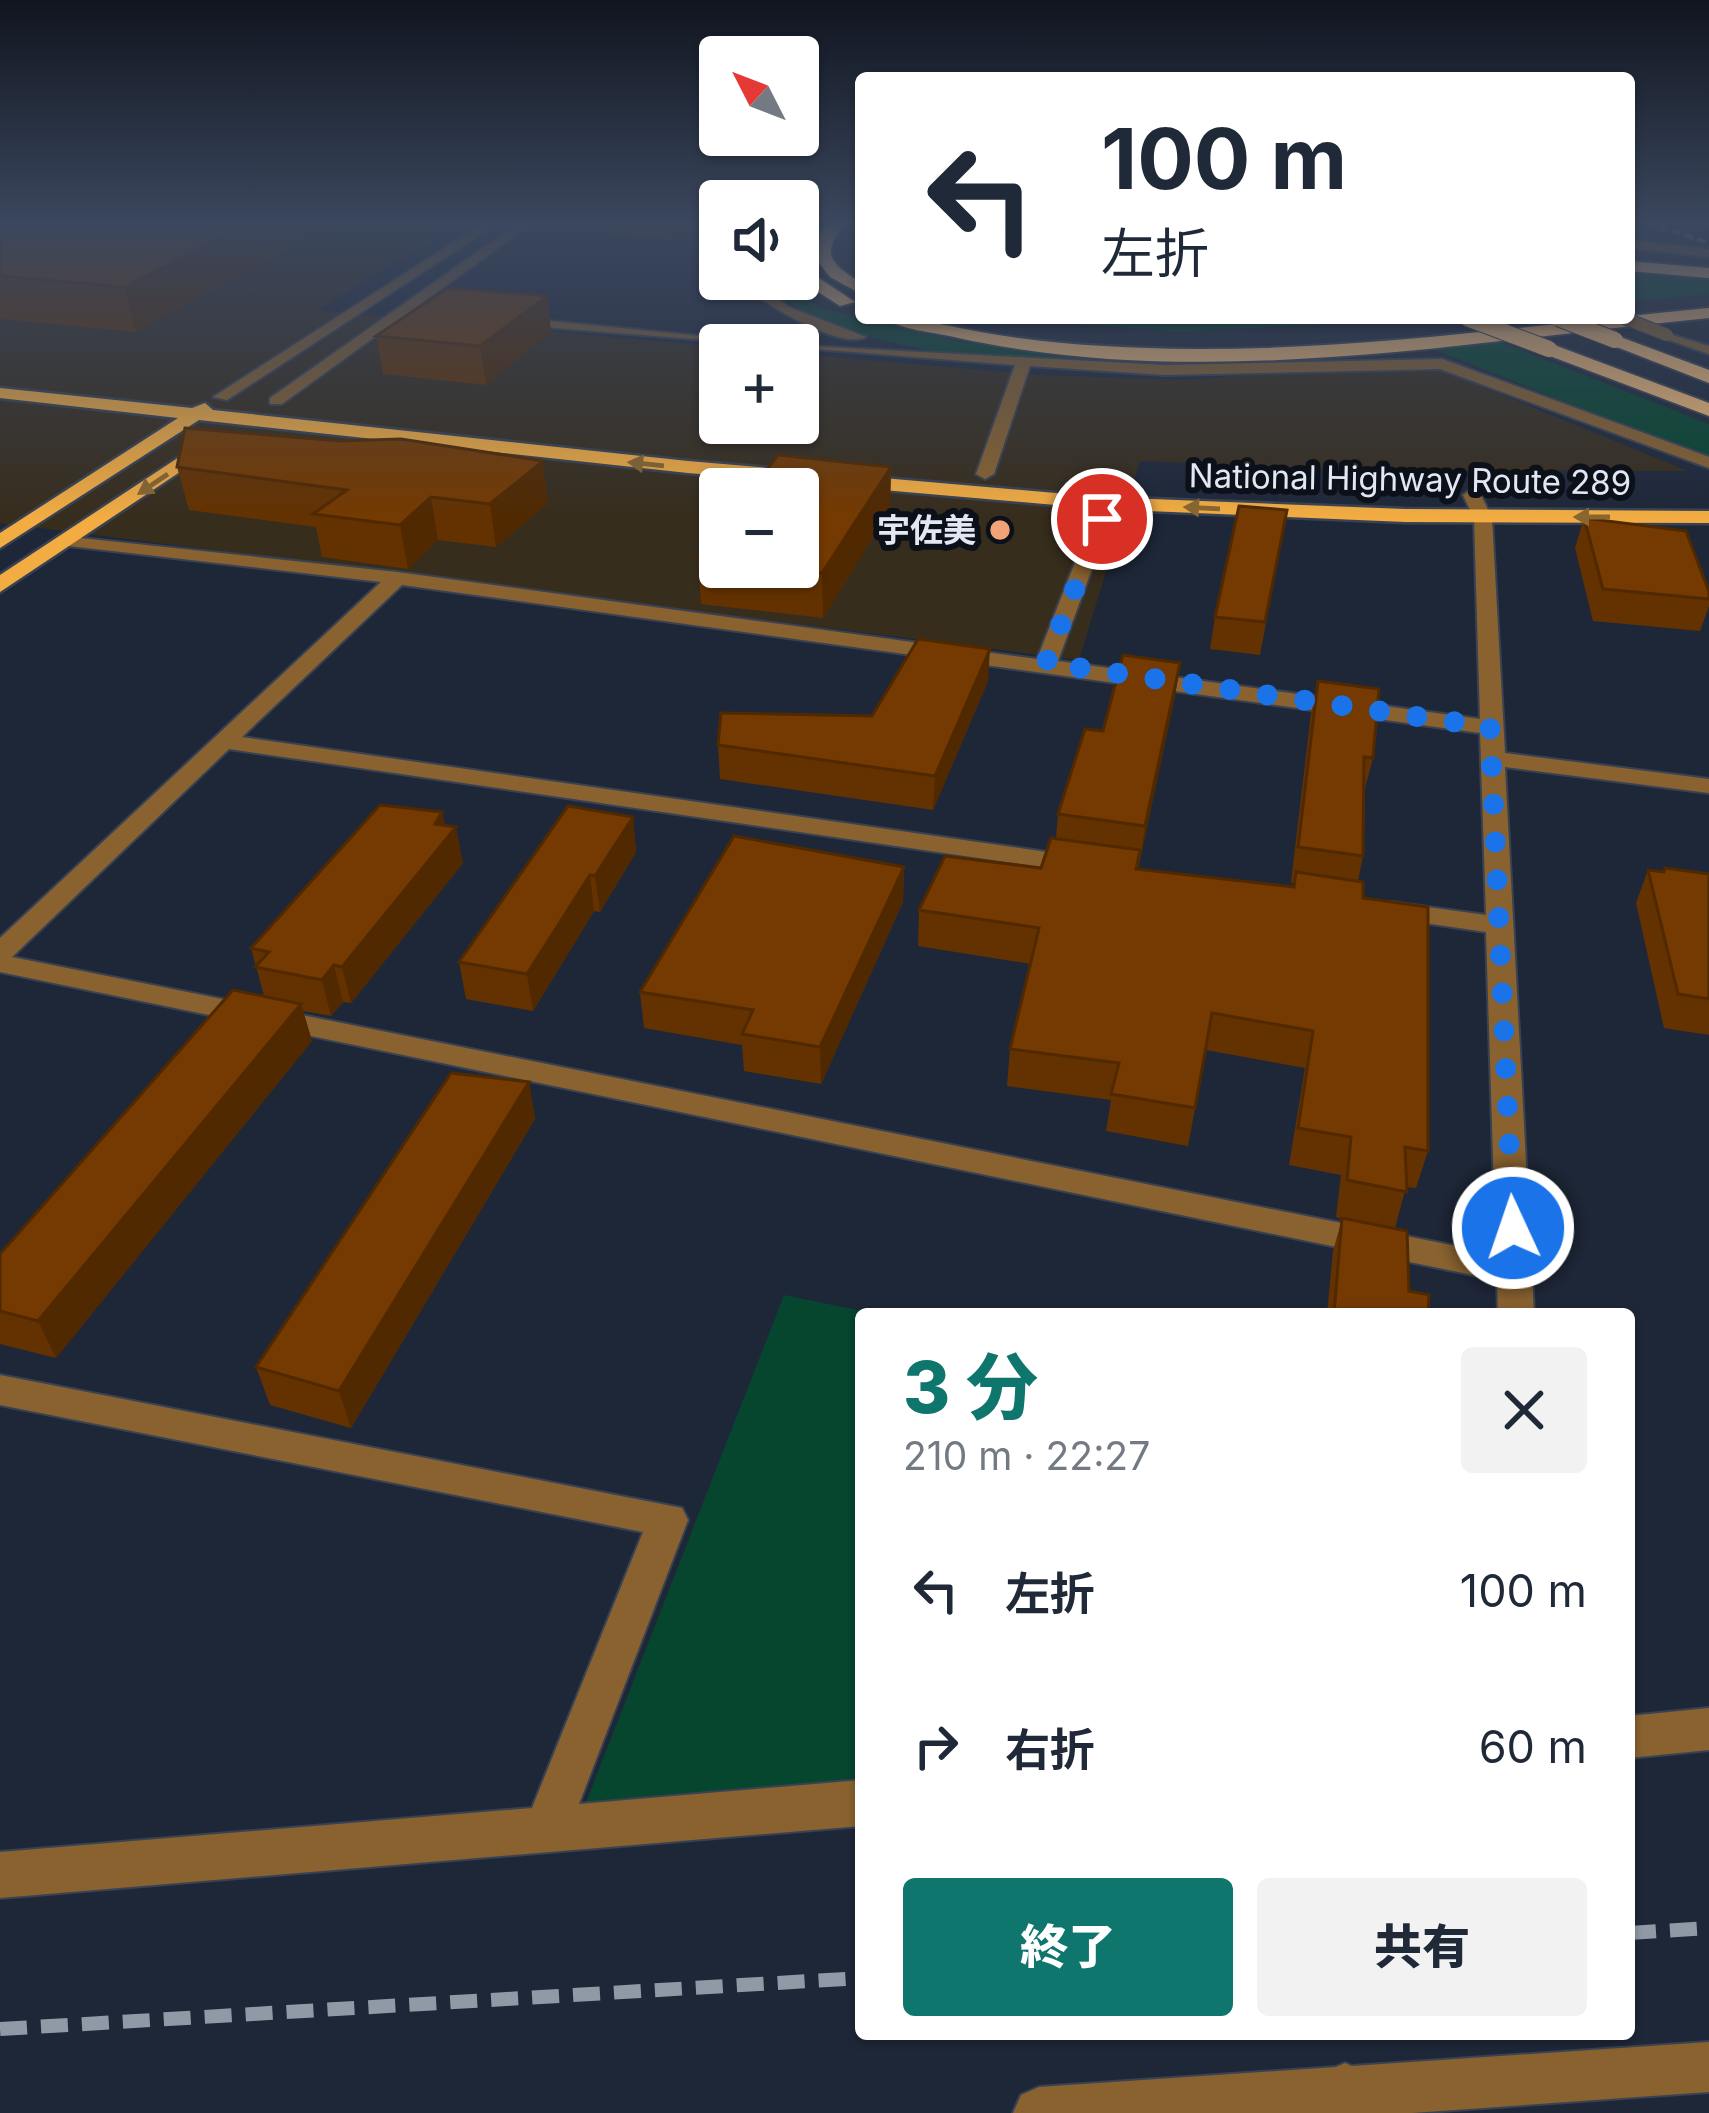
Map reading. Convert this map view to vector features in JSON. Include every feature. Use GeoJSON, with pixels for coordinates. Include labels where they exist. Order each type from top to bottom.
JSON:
{"type":"FeatureCollection","features":[{"type":"Feature","properties":{"kind":"highway"},"geometry":{"type":"LineString","coordinates":[[923,324],[1019,343],[1185,352],[1412,341],[1592,324]]}},
{"type":"Feature","properties":{"kind":"highway"},"geometry":{"type":"LineString","coordinates":[[986,324],[1146,339],[1281,336],[1442,324]]}},
{"type":"Feature","properties":{"kind":"highway"},"geometry":{"type":"LineString","coordinates":[[1485,324],[1559,348]]}},
{"type":"Feature","properties":{"kind":"highway"},"geometry":{"type":"LineString","coordinates":[[1508,324],[1709,408]]}},
{"type":"Feature","properties":{"kind":"highway"},"geometry":{"type":"LineString","coordinates":[[1574,324],[1709,377]]}},
{"type":"Feature","properties":{"kind":"highway","name":"National Highway Route 289"},"geometry":{"type":"LineString","coordinates":[[0,374],[685,448],[985,474],[1709,517]]}},
{"type":"Feature","properties":{"kind":"highway","name":"National Highway Route 289"},"geometry":{"type":"LineString","coordinates":[[0,393],[683,468],[1107,504],[1478,506],[1709,495]]}},
{"type":"Feature","properties":{"kind":"highway"},"geometry":{"type":"LineString","coordinates":[[4,536],[221,397]]}},
{"type":"Feature","properties":{"kind":"highway"},"geometry":{"type":"LineString","coordinates":[[0,585],[276,401]]}},
{"type":"Feature","properties":{"kind":"street"},"geometry":{"type":"LineString","coordinates":[[221,397],[340,321]]}},
{"type":"Feature","properties":{"kind":"street"},"geometry":{"type":"LineString","coordinates":[[276,401],[383,321]]}},
{"type":"Feature","properties":{"kind":"street"},"geometry":{"type":"LineString","coordinates":[[505,321],[699,338]]}},
{"type":"Feature","properties":{"kind":"street"},"geometry":{"type":"LineString","coordinates":[[808,321],[996,362]]}},
{"type":"Feature","properties":{"kind":"street"},"geometry":{"type":"LineString","coordinates":[[819,348],[1164,370],[1442,364],[1709,463]]}},
{"type":"Feature","properties":{"kind":"street"},"geometry":{"type":"LineString","coordinates":[[985,474],[1023,364]]}},
{"type":"Feature","properties":{"kind":"street"},"geometry":{"type":"LineString","coordinates":[[1046,663],[1107,504]]}},
{"type":"Feature","properties":{"kind":"street"},"geometry":{"type":"LineString","coordinates":[[1478,506],[1516,1308]]}},
{"type":"Feature","properties":{"kind":"street"},"geometry":{"type":"LineString","coordinates":[[69,540],[1046,663],[1490,727]]}},
{"type":"Feature","properties":{"kind":"street"},"geometry":{"type":"LineString","coordinates":[[0,953],[397,578]]}},
{"type":"Feature","properties":{"kind":"street"},"geometry":{"type":"LineString","coordinates":[[227,742],[1098,868]]}},
{"type":"Feature","properties":{"kind":"street"},"geometry":{"type":"LineString","coordinates":[[1490,758],[1709,786]]}},
{"type":"Feature","properties":{"kind":"street"},"geometry":{"type":"LineString","coordinates":[[1357,905],[1498,925]]}},
{"type":"Feature","properties":{"kind":"street"},"geometry":{"type":"LineString","coordinates":[[0,963],[1515,1270]]}},
{"type":"Feature","properties":{"kind":"street"},"geometry":{"type":"LineString","coordinates":[[0,1390],[668,1520],[546,1830]]}},
{"type":"Feature","properties":{"kind":"street"},"geometry":{"type":"LineString","coordinates":[[1635,1736],[1709,1730]]}},
{"type":"Feature","properties":{"kind":"street"},"geometry":{"type":"LineString","coordinates":[[0,1875],[855,1804]]}},
{"type":"Feature","properties":{"kind":"street"},"geometry":{"type":"LineString","coordinates":[[1039,2113],[1348,2101],[1709,2067]]}},
{"type":"Feature","properties":{"kind":"lane"},"geometry":{"type":"LineString","coordinates":[[1635,322],[1709,350]]}},
{"type":"Feature","properties":{"kind":"shaded area"},"geometry":{"type":"Polygon","coordinates":[[[0,321],[433,321],[699,345],[699,444],[819,444],[819,356],[1037,375],[1183,380],[1421,362],[1688,471],[1348,470],[1140,461],[1079,660],[0,523],[0,321]]]}},
{"type":"Feature","properties":{"kind":"green space"},"geometry":{"type":"Polygon","coordinates":[[[824,321],[887,324],[962,342],[1069,352],[1407,353],[1270,363],[1121,366],[974,357],[905,345],[824,321]]]}},
{"type":"Feature","properties":{"kind":"green space"},"geometry":{"type":"Polygon","coordinates":[[[1077,324],[1325,324],[1180,332],[1077,324]]]}},
{"type":"Feature","properties":{"kind":"green space"},"geometry":{"type":"Polygon","coordinates":[[[1495,340],[1709,424],[1709,460],[1426,346],[1495,340]]]}},
{"type":"Feature","properties":{"kind":"green space"},"geometry":{"type":"Polygon","coordinates":[[[784,1295],[855,1310],[855,1798],[576,1828],[784,1295]]]}},
{"type":"Feature","properties":{"kind":"building"},"geometry":{"type":"Polygon","coordinates":[[[399,321],[514,321],[480,346],[376,336],[399,321]]]}},
{"type":"Feature","properties":{"kind":"building"},"geometry":{"type":"Polygon","coordinates":[[[185,428],[340,441],[401,439],[543,461],[490,504],[431,497],[400,525],[313,514],[347,490],[177,467],[185,428]]]}},
{"type":"Feature","properties":{"kind":"building"},"geometry":{"type":"Polygon","coordinates":[[[778,455],[891,467],[822,573],[819,468],[768,468],[778,455]]]}},
{"type":"Feature","properties":{"kind":"building"},"geometry":{"type":"Polygon","coordinates":[[[1239,506],[1287,510],[1265,622],[1215,617],[1239,506]]]}},
{"type":"Feature","properties":{"kind":"building"},"geometry":{"type":"Polygon","coordinates":[[[1584,518],[1686,531],[1709,599],[1603,589],[1584,518]]]}},
{"type":"Feature","properties":{"kind":"building"},"geometry":{"type":"Polygon","coordinates":[[[918,639],[990,649],[935,776],[718,745],[721,713],[872,716],[918,639]]]}},
{"type":"Feature","properties":{"kind":"building"},"geometry":{"type":"Polygon","coordinates":[[[1123,655],[1180,663],[1145,826],[1058,814],[1085,729],[1103,731],[1123,655]]]}},
{"type":"Feature","properties":{"kind":"building"},"geometry":{"type":"Polygon","coordinates":[[[1318,681],[1379,689],[1373,758],[1364,757],[1363,856],[1298,847],[1318,681]]]}},
{"type":"Feature","properties":{"kind":"building"},"geometry":{"type":"Polygon","coordinates":[[[380,805],[442,812],[435,824],[456,827],[342,967],[334,965],[322,980],[255,967],[269,952],[251,948],[380,805]]]}},
{"type":"Feature","properties":{"kind":"building"},"geometry":{"type":"Polygon","coordinates":[[[568,806],[633,817],[527,974],[459,962],[568,806]]]}},
{"type":"Feature","properties":{"kind":"building"},"geometry":{"type":"Polygon","coordinates":[[[734,836],[904,867],[820,1047],[742,1034],[753,1010],[640,992],[734,836]]]}},
{"type":"Feature","properties":{"kind":"building"},"geometry":{"type":"Polygon","coordinates":[[[1051,838],[1140,850],[1136,869],[1294,887],[1296,872],[1363,882],[1363,898],[1428,907],[1428,1151],[1405,1147],[1407,1192],[1347,1180],[1351,1137],[1298,1128],[1313,1031],[1212,1013],[1195,1108],[1111,1094],[1119,1063],[1010,1049],[1039,928],[919,910],[945,856],[1041,868],[1051,838]]]}},
{"type":"Feature","properties":{"kind":"building"},"geometry":{"type":"Polygon","coordinates":[[[1665,868],[1709,874],[1709,999],[1678,994],[1648,870],[1664,872],[1665,868]]]}},
{"type":"Feature","properties":{"kind":"building"},"geometry":{"type":"Polygon","coordinates":[[[233,990],[301,1004],[38,1321],[0,1311],[0,1254],[233,990]]]}},
{"type":"Feature","properties":{"kind":"building"},"geometry":{"type":"Polygon","coordinates":[[[451,1073],[529,1082],[339,1391],[256,1367],[451,1073]]]}},
{"type":"Feature","properties":{"kind":"building"},"geometry":{"type":"Polygon","coordinates":[[[1342,1218],[1407,1231],[1409,1291],[1429,1295],[1428,1308],[1334,1308],[1342,1218]]]}},
{"type":"Feature","properties":{"kind":"railway"},"geometry":{"type":"LineString","coordinates":[[1635,1933],[1709,1928]]}},
{"type":"Feature","properties":{"kind":"railway"},"geometry":{"type":"LineString","coordinates":[[0,2029],[855,1978]]}},
{"type":"Feature","properties":{"kind":"place","name":"宇佐美"},"geometry":{"type":"Point","coordinates":[1000,530]}},
{"type":"Feature","properties":{"kind":"route"},"geometry":{"type":"LineString","coordinates":[[1102,519],[1046,663],[1490,727],[1513,1228]]}}]}
